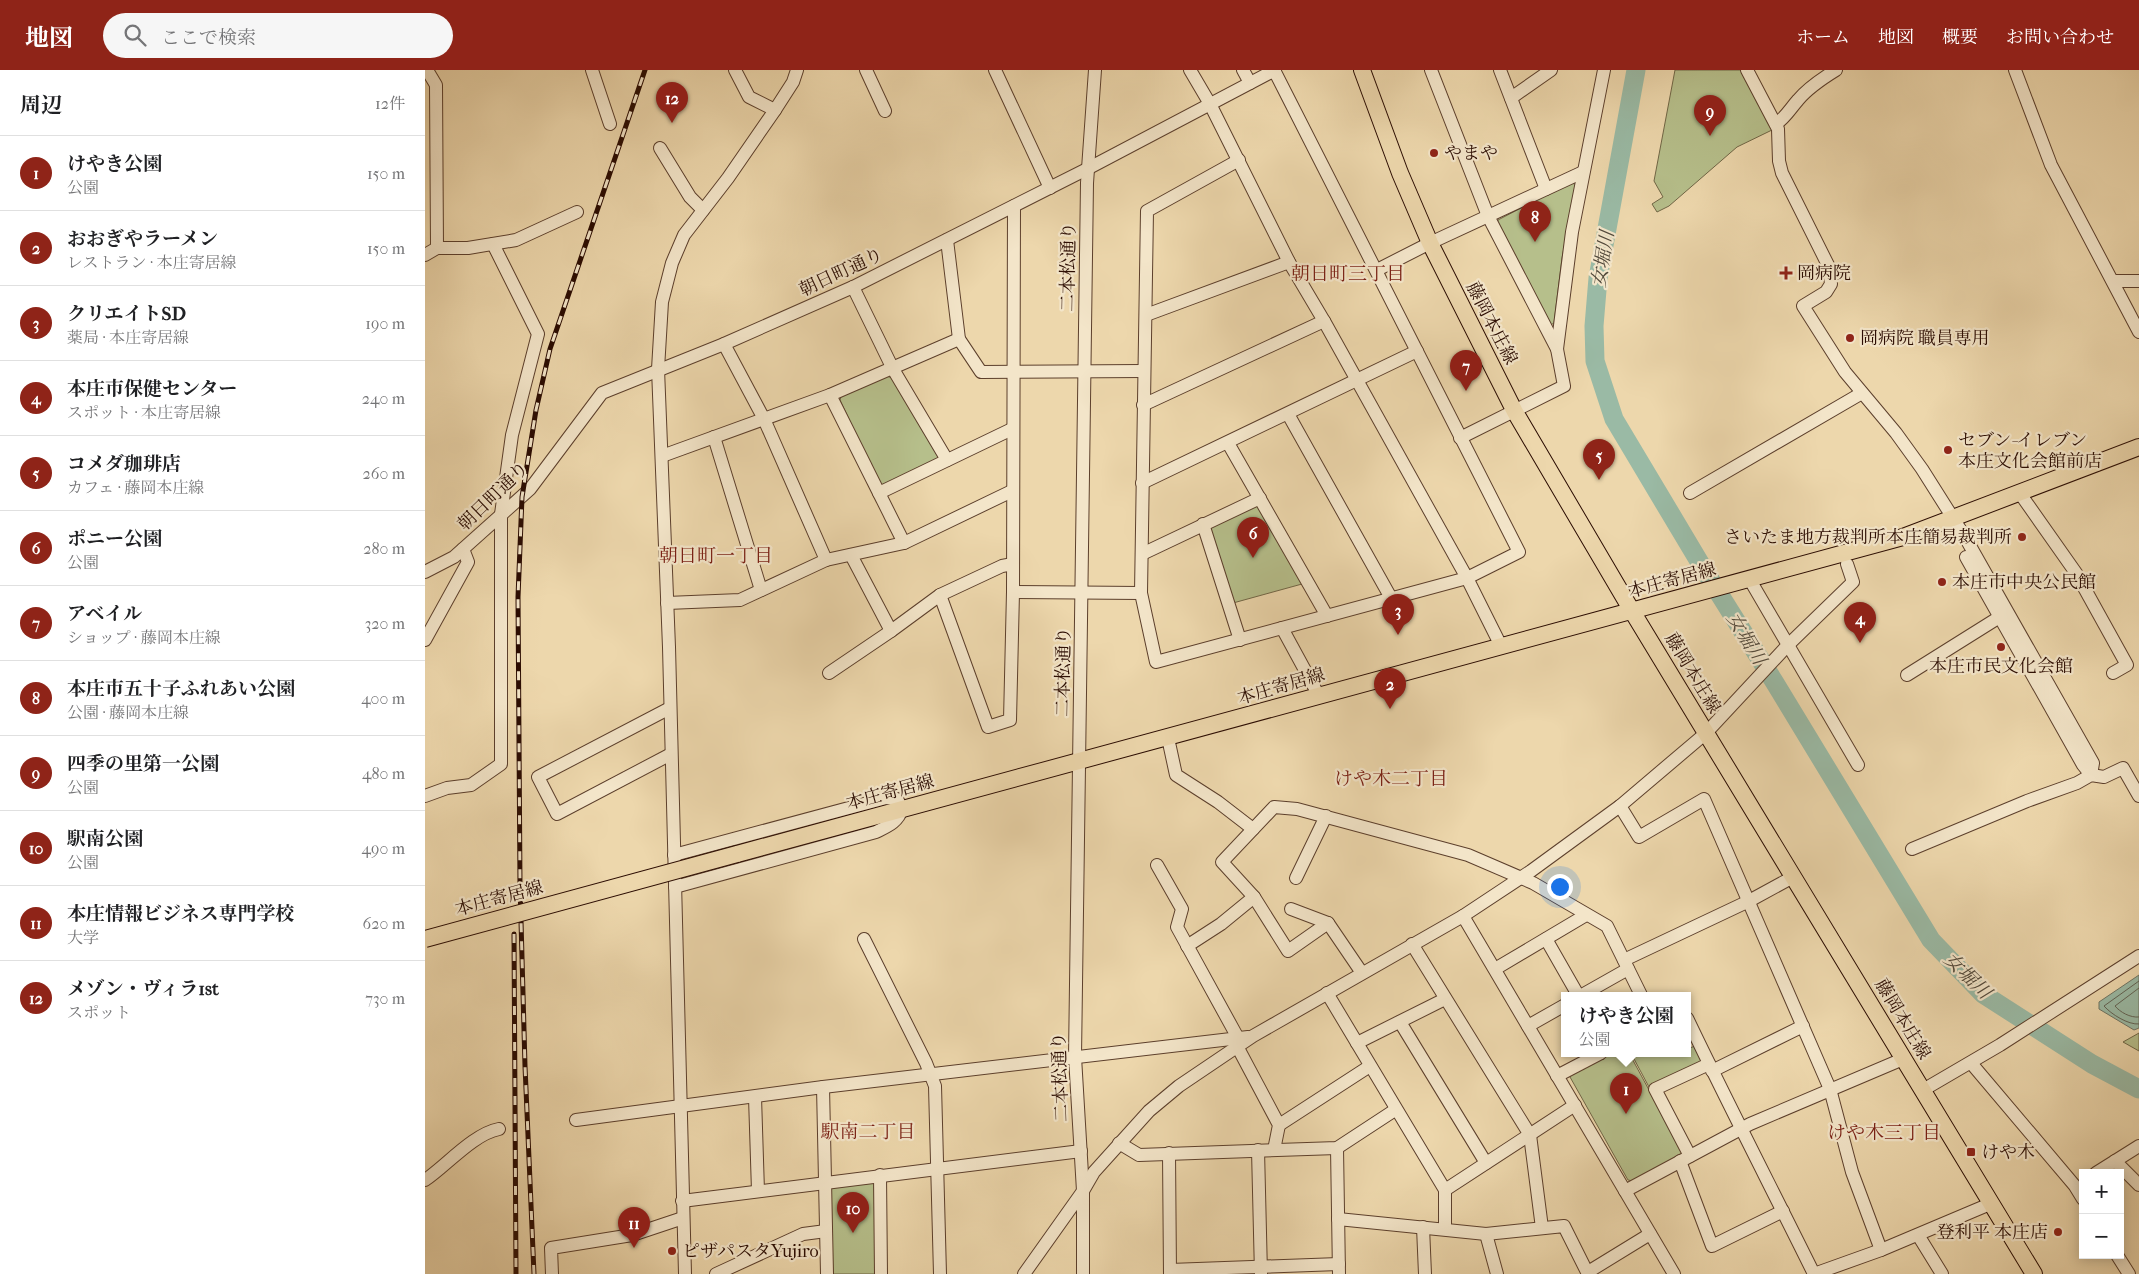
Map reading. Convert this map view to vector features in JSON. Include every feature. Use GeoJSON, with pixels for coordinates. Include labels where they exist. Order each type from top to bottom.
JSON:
{"type":"FeatureCollection","features":[{"type":"Feature","properties":{"kind":"main road","name":"藤岡本庄線"},"geometry":{"type":"LineString","coordinates":[[1362,70],[1400,172],[1430,243],[1515,412],[1632,611],[2033,1274]]}},
{"type":"Feature","properties":{"kind":"main road","name":"本庄寄居線"},"geometry":{"type":"LineString","coordinates":[[425,939],[1903,537],[1952,520],[2019,492],[2139,447]]}},
{"type":"Feature","properties":{"kind":"street"},"geometry":{"type":"LineString","coordinates":[[427,70],[437,86],[437,248]]}},
{"type":"Feature","properties":{"kind":"street"},"geometry":{"type":"LineString","coordinates":[[592,70],[610,124]]}},
{"type":"Feature","properties":{"kind":"street"},"geometry":{"type":"LineString","coordinates":[[735,70],[749,97],[775,110]]}},
{"type":"Feature","properties":{"kind":"street"},"geometry":{"type":"LineString","coordinates":[[685,1274],[667,603],[658,369],[662,302],[672,263],[684,235],[775,110],[793,82],[797,70]]}},
{"type":"Feature","properties":{"kind":"street"},"geometry":{"type":"LineString","coordinates":[[866,70],[885,111]]}},
{"type":"Feature","properties":{"kind":"street"},"geometry":{"type":"LineString","coordinates":[[995,70],[1050,188]]}},
{"type":"Feature","properties":{"kind":"street","name":"二本松通り"},"geometry":{"type":"LineString","coordinates":[[1083,1274],[1083,1191],[1075,1057],[1087,169],[1095,70]]}},
{"type":"Feature","properties":{"kind":"street"},"geometry":{"type":"LineString","coordinates":[[1190,70],[1239,160],[1289,262],[1324,321],[1467,578],[1501,646]]}},
{"type":"Feature","properties":{"kind":"street"},"geometry":{"type":"LineString","coordinates":[[1243,70],[1250,83]]}},
{"type":"Feature","properties":{"kind":"street"},"geometry":{"type":"LineString","coordinates":[[1239,160],[1147,211],[1141,593],[1156,662],[1467,578],[1519,552],[1274,70]]}},
{"type":"Feature","properties":{"kind":"street","name":"朝日町通り"},"geometry":{"type":"LineString","coordinates":[[426,569],[454,557],[536,483],[602,393],[724,344],[853,287],[1087,169],[1274,70]]}},
{"type":"Feature","properties":{"kind":"street"},"geometry":{"type":"LineString","coordinates":[[1431,70],[1489,216],[1557,350],[1564,386],[1460,438]]}},
{"type":"Feature","properties":{"kind":"street"},"geometry":{"type":"LineString","coordinates":[[1500,70],[1546,189]]}},
{"type":"Feature","properties":{"kind":"street"},"geometry":{"type":"LineString","coordinates":[[1511,98],[1551,70]]}},
{"type":"Feature","properties":{"kind":"street"},"geometry":{"type":"LineString","coordinates":[[1557,350],[1572,232],[1603,70]]}},
{"type":"Feature","properties":{"kind":"street"},"geometry":{"type":"LineString","coordinates":[[1747,70],[1777,126],[1779,161],[1783,173],[1829,267],[1831,284],[1826,292],[1803,306],[1845,372],[1896,433],[1922,469],[1952,520],[1957,542],[2004,614],[2083,764],[2091,775]]}},
{"type":"Feature","properties":{"kind":"street"},"geometry":{"type":"LineString","coordinates":[[1777,126],[1798,98],[1819,75],[1836,70]]}},
{"type":"Feature","properties":{"kind":"street"},"geometry":{"type":"LineString","coordinates":[[2015,70],[2051,165],[2139,332]]}},
{"type":"Feature","properties":{"kind":"street"},"geometry":{"type":"LineString","coordinates":[[661,148],[690,197],[703,210]]}},
{"type":"Feature","properties":{"kind":"street"},"geometry":{"type":"LineString","coordinates":[[1377,270],[1430,243],[1583,172]]}},
{"type":"Feature","properties":{"kind":"street"},"geometry":{"type":"LineString","coordinates":[[940,595],[988,727],[1010,720],[1013,592],[1012,373],[1014,206]]}},
{"type":"Feature","properties":{"kind":"street"},"geometry":{"type":"LineString","coordinates":[[425,255],[437,248],[468,248],[516,240],[577,212]]}},
{"type":"Feature","properties":{"kind":"street"},"geometry":{"type":"LineString","coordinates":[[947,240],[959,339],[981,372],[1144,371]]}},
{"type":"Feature","properties":{"kind":"street"},"geometry":{"type":"LineString","coordinates":[[425,796],[447,788],[471,785],[501,764],[501,514],[512,435],[538,334],[493,244]]}},
{"type":"Feature","properties":{"kind":"street"},"geometry":{"type":"LineString","coordinates":[[1146,315],[1289,262]]}},
{"type":"Feature","properties":{"kind":"street"},"geometry":{"type":"LineString","coordinates":[[2113,281],[2139,281]]}},
{"type":"Feature","properties":{"kind":"street"},"geometry":{"type":"LineString","coordinates":[[853,287],[893,369],[947,460]]}},
{"type":"Feature","properties":{"kind":"street"},"geometry":{"type":"LineString","coordinates":[[1143,406],[1324,321]]}},
{"type":"Feature","properties":{"kind":"street"},"geometry":{"type":"LineString","coordinates":[[662,456],[831,395],[959,339]]}},
{"type":"Feature","properties":{"kind":"street"},"geometry":{"type":"LineString","coordinates":[[724,344],[764,420],[826,560]]}},
{"type":"Feature","properties":{"kind":"street"},"geometry":{"type":"LineString","coordinates":[[1142,483],[1357,382],[1417,351]]}},
{"type":"Feature","properties":{"kind":"street"},"geometry":{"type":"LineString","coordinates":[[1690,493],[1862,393]]}},
{"type":"Feature","properties":{"kind":"street"},"geometry":{"type":"LineString","coordinates":[[831,395],[904,543]]}},
{"type":"Feature","properties":{"kind":"street"},"geometry":{"type":"LineString","coordinates":[[1288,414],[1391,598]]}},
{"type":"Feature","properties":{"kind":"street"},"geometry":{"type":"LineString","coordinates":[[879,493],[1012,430]]}},
{"type":"Feature","properties":{"kind":"street"},"geometry":{"type":"LineString","coordinates":[[714,437],[761,590]]}},
{"type":"Feature","properties":{"kind":"street"},"geometry":{"type":"LineString","coordinates":[[1228,443],[1327,616]]}},
{"type":"Feature","properties":{"kind":"street"},"geometry":{"type":"LineString","coordinates":[[667,603],[740,600],[826,560],[904,543],[1012,491]]}},
{"type":"Feature","properties":{"kind":"street"},"geometry":{"type":"LineString","coordinates":[[2019,492],[2076,573],[2127,665],[2113,673]]}},
{"type":"Feature","properties":{"kind":"street"},"geometry":{"type":"LineString","coordinates":[[1142,554],[1260,498]]}},
{"type":"Feature","properties":{"kind":"street"},"geometry":{"type":"LineString","coordinates":[[1203,524],[1240,640]]}},
{"type":"Feature","properties":{"kind":"street"},"geometry":{"type":"LineString","coordinates":[[425,640],[469,562],[463,549]]}},
{"type":"Feature","properties":{"kind":"street"},"geometry":{"type":"LineString","coordinates":[[851,555],[891,631]]}},
{"type":"Feature","properties":{"kind":"street"},"geometry":{"type":"LineString","coordinates":[[829,673],[940,595],[1002,566],[1013,564]]}},
{"type":"Feature","properties":{"kind":"street"},"geometry":{"type":"LineString","coordinates":[[576,1120],[823,1087],[931,1076],[1075,1057],[1237,1042],[1253,1036],[1463,916],[1521,878],[1620,806],[1706,733],[1785,648],[1853,582],[1847,564]]}},
{"type":"Feature","properties":{"kind":"street"},"geometry":{"type":"LineString","coordinates":[[1749,580],[1785,648],[1858,765]]}},
{"type":"Feature","properties":{"kind":"street"},"geometry":{"type":"LineString","coordinates":[[1013,592],[1082,591],[1141,593]]}},
{"type":"Feature","properties":{"kind":"street"},"geometry":{"type":"LineString","coordinates":[[1907,675],[2004,614]]}},
{"type":"Feature","properties":{"kind":"street"},"geometry":{"type":"LineString","coordinates":[[1282,628],[1319,696]]}},
{"type":"Feature","properties":{"kind":"street"},"geometry":{"type":"LineString","coordinates":[[670,708],[539,777],[557,814],[671,754]]}},
{"type":"Feature","properties":{"kind":"street"},"geometry":{"type":"LineString","coordinates":[[1168,738],[1176,775],[1218,802],[1253,829]]}},
{"type":"Feature","properties":{"kind":"street"},"geometry":{"type":"LineString","coordinates":[[1912,849],[2027,801],[2077,783],[2091,775],[2104,777],[2123,768],[2139,796]]}},
{"type":"Feature","properties":{"kind":"street"},"geometry":{"type":"LineString","coordinates":[[674,855],[886,798],[897,799],[902,809],[898,819],[891,825],[876,832],[675,887]]}},
{"type":"Feature","properties":{"kind":"street"},"geometry":{"type":"LineString","coordinates":[[1620,806],[1639,837],[1705,799],[1830,1089],[1852,1172],[1881,1250]]}},
{"type":"Feature","properties":{"kind":"street"},"geometry":{"type":"LineString","coordinates":[[1328,923],[1288,951],[1254,897],[1222,862],[1274,807],[1297,809],[1326,816],[1468,855],[1521,878],[1607,926],[1640,992]]}},
{"type":"Feature","properties":{"kind":"street"},"geometry":{"type":"LineString","coordinates":[[1296,878],[1326,816]]}},
{"type":"Feature","properties":{"kind":"street"},"geometry":{"type":"LineString","coordinates":[[1157,865],[1182,909],[1177,927],[1279,1125],[1274,1150]]}},
{"type":"Feature","properties":{"kind":"street"},"geometry":{"type":"LineString","coordinates":[[1584,992],[1626,964],[1793,877]]}},
{"type":"Feature","properties":{"kind":"street"},"geometry":{"type":"LineString","coordinates":[[1187,946],[1221,924],[1254,897]]}},
{"type":"Feature","properties":{"kind":"street"},"geometry":{"type":"LineString","coordinates":[[1291,909],[1328,923],[1362,973]]}},
{"type":"Feature","properties":{"kind":"street"},"geometry":{"type":"LineString","coordinates":[[1495,968],[1586,914]]}},
{"type":"Feature","properties":{"kind":"street"},"geometry":{"type":"LineString","coordinates":[[1463,916],[1674,1274]]}},
{"type":"Feature","properties":{"kind":"street"},"geometry":{"type":"LineString","coordinates":[[864,939],[935,1086],[940,1274]]}},
{"type":"Feature","properties":{"kind":"street"},"geometry":{"type":"LineString","coordinates":[[1546,939],[1578,992]]}},
{"type":"Feature","properties":{"kind":"street"},"geometry":{"type":"LineString","coordinates":[[1412,944],[1530,1135],[1542,1228]]}},
{"type":"Feature","properties":{"kind":"street"},"geometry":{"type":"LineString","coordinates":[[1923,1090],[2054,1012],[2139,956]]}},
{"type":"Feature","properties":{"kind":"street"},"geometry":{"type":"LineString","coordinates":[[1327,993],[1395,1110],[1445,1190],[1445,1229]]}},
{"type":"Feature","properties":{"kind":"street"},"geometry":{"type":"LineString","coordinates":[[1357,1043],[1445,999]]}},
{"type":"Feature","properties":{"kind":"street"},"geometry":{"type":"LineString","coordinates":[[1528,1026],[1561,1007]]}},
{"type":"Feature","properties":{"kind":"street"},"geometry":{"type":"LineString","coordinates":[[1400,1022],[1486,1163]]}},
{"type":"Feature","properties":{"kind":"street"},"geometry":{"type":"LineString","coordinates":[[1783,1210],[1712,1246],[1685,1159],[1655,1089],[1710,1068],[1803,1026]]}},
{"type":"Feature","properties":{"kind":"street"},"geometry":{"type":"LineString","coordinates":[[1691,1027],[1814,1274],[1881,1250],[1990,1204]]}},
{"type":"Feature","properties":{"kind":"street"},"geometry":{"type":"LineString","coordinates":[[1024,1274],[1083,1191],[1094,1172],[1119,1143],[1149,1111],[1237,1042]]}},
{"type":"Feature","properties":{"kind":"street"},"geometry":{"type":"LineString","coordinates":[[1557,1076],[1593,1057]]}},
{"type":"Feature","properties":{"kind":"street"},"geometry":{"type":"LineString","coordinates":[[1625,1191],[1742,1128],[1903,1059]]}},
{"type":"Feature","properties":{"kind":"street"},"geometry":{"type":"LineString","coordinates":[[1971,1063],[2079,1184]]}},
{"type":"Feature","properties":{"kind":"street"},"geometry":{"type":"LineString","coordinates":[[1279,1125],[1370,1066]]}},
{"type":"Feature","properties":{"kind":"street"},"geometry":{"type":"LineString","coordinates":[[823,1087],[827,1274]]}},
{"type":"Feature","properties":{"kind":"street"},"geometry":{"type":"LineString","coordinates":[[755,1097],[758,1191]]}},
{"type":"Feature","properties":{"kind":"street"},"geometry":{"type":"LineString","coordinates":[[1445,1190],[1575,1105]]}},
{"type":"Feature","properties":{"kind":"street"},"geometry":{"type":"LineString","coordinates":[[1119,1143],[1139,1155],[1337,1148],[1395,1110]]}},
{"type":"Feature","properties":{"kind":"street"},"geometry":{"type":"LineString","coordinates":[[425,1180],[442,1167],[447,1160],[488,1132],[499,1129]]}},
{"type":"Feature","properties":{"kind":"street"},"geometry":{"type":"LineString","coordinates":[[2102,1169],[2139,1146]]}},
{"type":"Feature","properties":{"kind":"street"},"geometry":{"type":"LineString","coordinates":[[1169,1153],[1170,1272],[1339,1269],[1337,1148]]}},
{"type":"Feature","properties":{"kind":"street"},"geometry":{"type":"LineString","coordinates":[[1258,1150],[1261,1270]]}},
{"type":"Feature","properties":{"kind":"street"},"geometry":{"type":"LineString","coordinates":[[682,1201],[1081,1151]]}},
{"type":"Feature","properties":{"kind":"street"},"geometry":{"type":"LineString","coordinates":[[2115,1161],[2139,1185]]}},
{"type":"Feature","properties":{"kind":"street"},"geometry":{"type":"LineString","coordinates":[[880,1176],[881,1274]]}},
{"type":"Feature","properties":{"kind":"street"},"geometry":{"type":"LineString","coordinates":[[552,1274],[551,1248],[632,1235],[683,1218]]}},
{"type":"Feature","properties":{"kind":"street"},"geometry":{"type":"LineString","coordinates":[[1338,1219],[1485,1234],[1564,1226],[1588,1273],[1650,1234]]}},
{"type":"Feature","properties":{"kind":"street"},"geometry":{"type":"LineString","coordinates":[[1423,1227],[1425,1274]]}},
{"type":"Feature","properties":{"kind":"street"},"geometry":{"type":"LineString","coordinates":[[716,1274],[803,1234],[826,1231]]}},
{"type":"Feature","properties":{"kind":"street"},"geometry":{"type":"LineString","coordinates":[[1485,1234],[1497,1274]]}},
{"type":"Feature","properties":{"kind":"street"},"geometry":{"type":"LineString","coordinates":[[1918,1235],[1943,1274]]}},
{"type":"Feature","properties":{"kind":"street"},"geometry":{"type":"LineString","coordinates":[[2120,1259],[2129,1274]]}},
{"type":"Feature","properties":{"kind":"green space"},"geometry":{"type":"Polygon","coordinates":[[[1675,70],[1741,70],[1772,130],[1737,147],[1669,206],[1657,212],[1652,204],[1663,197],[1654,181],[1675,70]]]}},
{"type":"Feature","properties":{"kind":"green space"},"geometry":{"type":"Polygon","coordinates":[[[1569,183],[1576,184],[1562,258],[1554,323],[1549,326],[1497,225],[1498,220],[1569,183]]]}},
{"type":"Feature","properties":{"kind":"green space"},"geometry":{"type":"Polygon","coordinates":[[[887,376],[892,378],[939,458],[883,485],[879,484],[840,400],[842,394],[887,376]]]}},
{"type":"Feature","properties":{"kind":"green space"},"geometry":{"type":"Polygon","coordinates":[[[1256,505],[1260,507],[1302,584],[1233,603],[1209,532],[1211,526],[1256,505]]]}},
{"type":"Feature","properties":{"kind":"green space"},"geometry":{"type":"Polygon","coordinates":[[[2139,1033],[2139,1051],[2123,1042],[2139,1033]]]}},
{"type":"Feature","properties":{"kind":"green space"},"geometry":{"type":"Polygon","coordinates":[[[1695,1046],[1703,1064],[1649,1087],[1633,1057],[1691,1057],[1691,1048],[1695,1046]]]}},
{"type":"Feature","properties":{"kind":"green space"},"geometry":{"type":"Polygon","coordinates":[[[1601,1057],[1631,1057],[1682,1151],[1681,1157],[1633,1181],[1628,1180],[1570,1077],[1570,1072],[1601,1057]]]}},
{"type":"Feature","properties":{"kind":"green space"},"geometry":{"type":"Polygon","coordinates":[[[873,1179],[876,1184],[878,1274],[831,1274],[831,1186],[873,1179]]]}},
{"type":"Feature","properties":{"kind":"water"},"geometry":{"type":"Polygon","coordinates":[[[2139,975],[2139,1028],[2134,1030],[2099,1009],[2099,1002],[2139,975]]]}},
{"type":"Feature","properties":{"kind":"waterway","name":"女堀川"},"geometry":{"type":"LineString","coordinates":[[1636,70],[1598,278],[1594,326],[1595,361],[1614,419],[1931,940],[1983,994],[2092,1064],[2139,1089]]}},
{"type":"Feature","properties":{"kind":"railway"},"geometry":{"type":"LineString","coordinates":[[534,1274],[525,1066],[520,885],[518,597],[522,497],[536,410],[550,349],[645,70]]}},
{"type":"Feature","properties":{"kind":"railway"},"geometry":{"type":"LineString","coordinates":[[514,934],[516,1274]]}},
{"type":"Feature","properties":{"kind":"place","name":"メゾン・ヴィラ1st"},"geometry":{"type":"Point","coordinates":[672,123]}},
{"type":"Feature","properties":{"kind":"place","name":"四季の里第一公園"},"geometry":{"type":"Point","coordinates":[1710,136]}},
{"type":"Feature","properties":{"kind":"place","name":"やまや"},"geometry":{"type":"Point","coordinates":[1434,153]}},
{"type":"Feature","properties":{"kind":"place","name":"本庄市五十子ふれあい公園"},"geometry":{"type":"Point","coordinates":[1535,242]}},
{"type":"Feature","properties":{"kind":"place","name":"岡病院"},"geometry":{"type":"Point","coordinates":[1786,273]}},
{"type":"Feature","properties":{"kind":"place","name":"岡病院 職員専用"},"geometry":{"type":"Point","coordinates":[1850,338]}},
{"type":"Feature","properties":{"kind":"place","name":"アベイル"},"geometry":{"type":"Point","coordinates":[1466,391]}},
{"type":"Feature","properties":{"kind":"place","name":"セブン-イレブン 本庄文化会館前店"},"geometry":{"type":"Point","coordinates":[1948,450]}},
{"type":"Feature","properties":{"kind":"place","name":"コメダ珈琲店"},"geometry":{"type":"Point","coordinates":[1599,480]}},
{"type":"Feature","properties":{"kind":"place","name":"さいたま地方裁判所本庄簡易裁判所"},"geometry":{"type":"Point","coordinates":[2022,537]}},
{"type":"Feature","properties":{"kind":"place","name":"ポニー公園"},"geometry":{"type":"Point","coordinates":[1253,558]}},
{"type":"Feature","properties":{"kind":"place","name":"本庄市中央公民館"},"geometry":{"type":"Point","coordinates":[1942,582]}},
{"type":"Feature","properties":{"kind":"place","name":"クリエイトSD"},"geometry":{"type":"Point","coordinates":[1398,635]}},
{"type":"Feature","properties":{"kind":"place","name":"本庄市保健センター"},"geometry":{"type":"Point","coordinates":[1860,643]}},
{"type":"Feature","properties":{"kind":"place","name":"本庄市民文化会館"},"geometry":{"type":"Point","coordinates":[2001,647]}},
{"type":"Feature","properties":{"kind":"place","name":"おおぎやラーメン"},"geometry":{"type":"Point","coordinates":[1390,709]}},
{"type":"Feature","properties":{"kind":"place","name":"けやき公園"},"geometry":{"type":"Point","coordinates":[1626,1114]}},
{"type":"Feature","properties":{"kind":"place","name":"けや木"},"geometry":{"type":"Point","coordinates":[1971,1152]}},
{"type":"Feature","properties":{"kind":"place","name":"登利平 本庄店"},"geometry":{"type":"Point","coordinates":[2058,1232]}},
{"type":"Feature","properties":{"kind":"place","name":"駅南公園"},"geometry":{"type":"Point","coordinates":[853,1233]}},
{"type":"Feature","properties":{"kind":"place","name":"本庄情報ビジネス専門学校"},"geometry":{"type":"Point","coordinates":[634,1248]}},
{"type":"Feature","properties":{"kind":"place","name":"ピザパスタYujiro"},"geometry":{"type":"Point","coordinates":[672,1251]}},
{"type":"Feature","properties":{"kind":"district","name":"朝日町三丁目"},"geometry":{"type":"Point","coordinates":[1348,273]}},
{"type":"Feature","properties":{"kind":"district","name":"朝日町一丁目"},"geometry":{"type":"Point","coordinates":[716,555]}},
{"type":"Feature","properties":{"kind":"district","name":"けや木二丁目"},"geometry":{"type":"Point","coordinates":[1391,778]}},
{"type":"Feature","properties":{"kind":"district","name":"駅南二丁目"},"geometry":{"type":"Point","coordinates":[868,1131]}},
{"type":"Feature","properties":{"kind":"district","name":"けや木三丁目"},"geometry":{"type":"Point","coordinates":[1884,1132]}}]}
